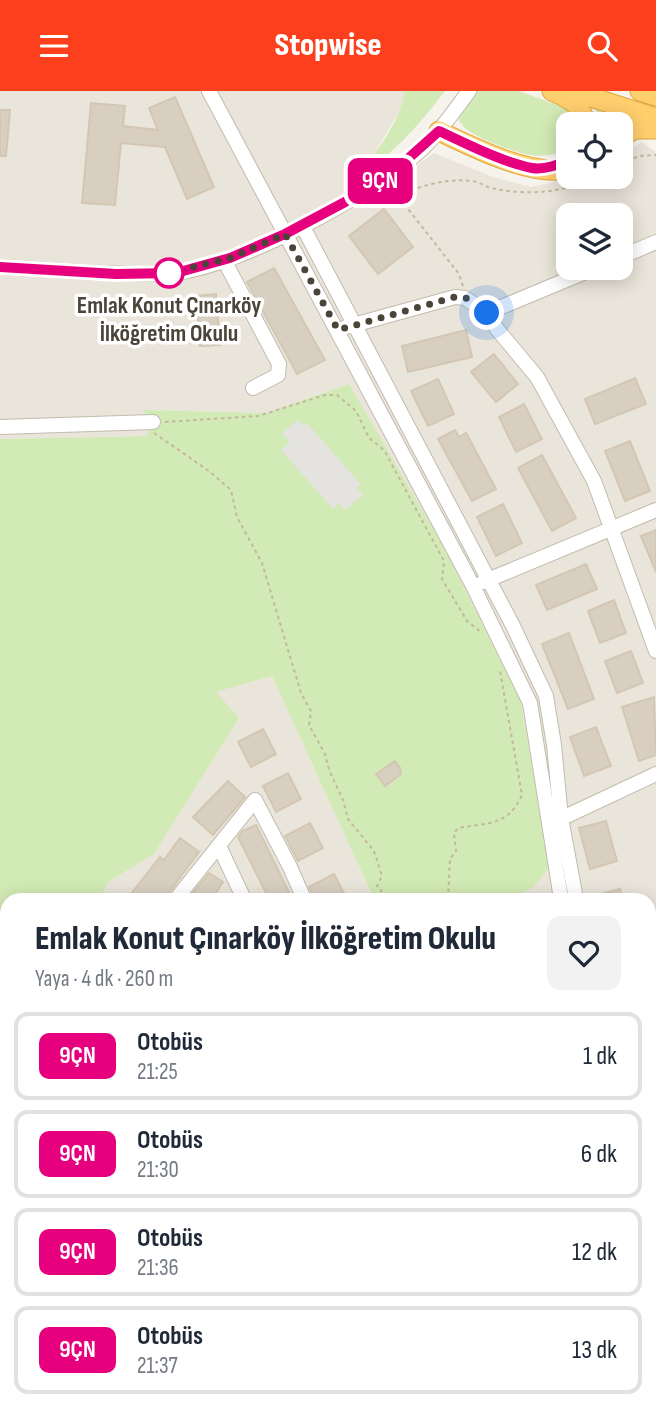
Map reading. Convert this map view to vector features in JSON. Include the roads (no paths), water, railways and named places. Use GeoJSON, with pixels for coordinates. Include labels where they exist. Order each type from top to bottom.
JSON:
{"type":"FeatureCollection","features":[{"type":"Feature","properties":{"kind":"highway"},"geometry":{"type":"LineString","coordinates":[[552,91],[578,105],[582,112]]}},
{"type":"Feature","properties":{"kind":"highway"},"geometry":{"type":"LineString","coordinates":[[572,91],[656,118]]}},
{"type":"Feature","properties":{"kind":"highway"},"geometry":{"type":"LineString","coordinates":[[639,91],[656,96]]}},
{"type":"Feature","properties":{"kind":"highway"},"geometry":{"type":"LineString","coordinates":[[633,130],[656,129]]}},
{"type":"Feature","properties":{"kind":"highway"},"geometry":{"type":"LineString","coordinates":[[439,131],[469,146],[534,169],[556,171]]}},
{"type":"Feature","properties":{"kind":"highway"},"geometry":{"type":"LineString","coordinates":[[534,169],[556,165]]}},
{"type":"Feature","properties":{"kind":"street"},"geometry":{"type":"LineString","coordinates":[[209,91],[473,586],[530,703],[555,821],[574,893]]}},
{"type":"Feature","properties":{"kind":"street"},"geometry":{"type":"LineString","coordinates":[[0,267],[116,274],[176,273],[224,260],[285,234],[392,173],[439,131],[469,91]]}},
{"type":"Feature","properties":{"kind":"street"},"geometry":{"type":"LineString","coordinates":[[302,225],[489,579],[546,696],[554,745],[555,821],[561,893]]}},
{"type":"Feature","properties":{"kind":"street"},"geometry":{"type":"LineString","coordinates":[[633,252],[656,242]]}},
{"type":"Feature","properties":{"kind":"street"},"geometry":{"type":"LineString","coordinates":[[224,260],[279,365],[278,375],[253,389]]}},
{"type":"Feature","properties":{"kind":"street"},"geometry":{"type":"LineString","coordinates":[[487,313],[566,280]]}},
{"type":"Feature","properties":{"kind":"street"},"geometry":{"type":"LineString","coordinates":[[338,330],[455,297],[466,298],[487,313],[497,330],[537,377],[594,481],[656,651]]}},
{"type":"Feature","properties":{"kind":"street"},"geometry":{"type":"LineString","coordinates":[[0,427],[153,422]]}},
{"type":"Feature","properties":{"kind":"street"},"geometry":{"type":"LineString","coordinates":[[473,586],[656,510]]}},
{"type":"Feature","properties":{"kind":"street"},"geometry":{"type":"LineString","coordinates":[[555,821],[656,774]]}},
{"type":"Feature","properties":{"kind":"street"},"geometry":{"type":"LineString","coordinates":[[182,893],[255,800],[301,893]]}},
{"type":"Feature","properties":{"kind":"street"},"geometry":{"type":"LineString","coordinates":[[219,846],[240,893]]}},
{"type":"Feature","properties":{"kind":"place","name":"Emlak Konut Çınarköy İlköğretim Okulu"},"geometry":{"type":"Point","coordinates":[169,273]}}]}
